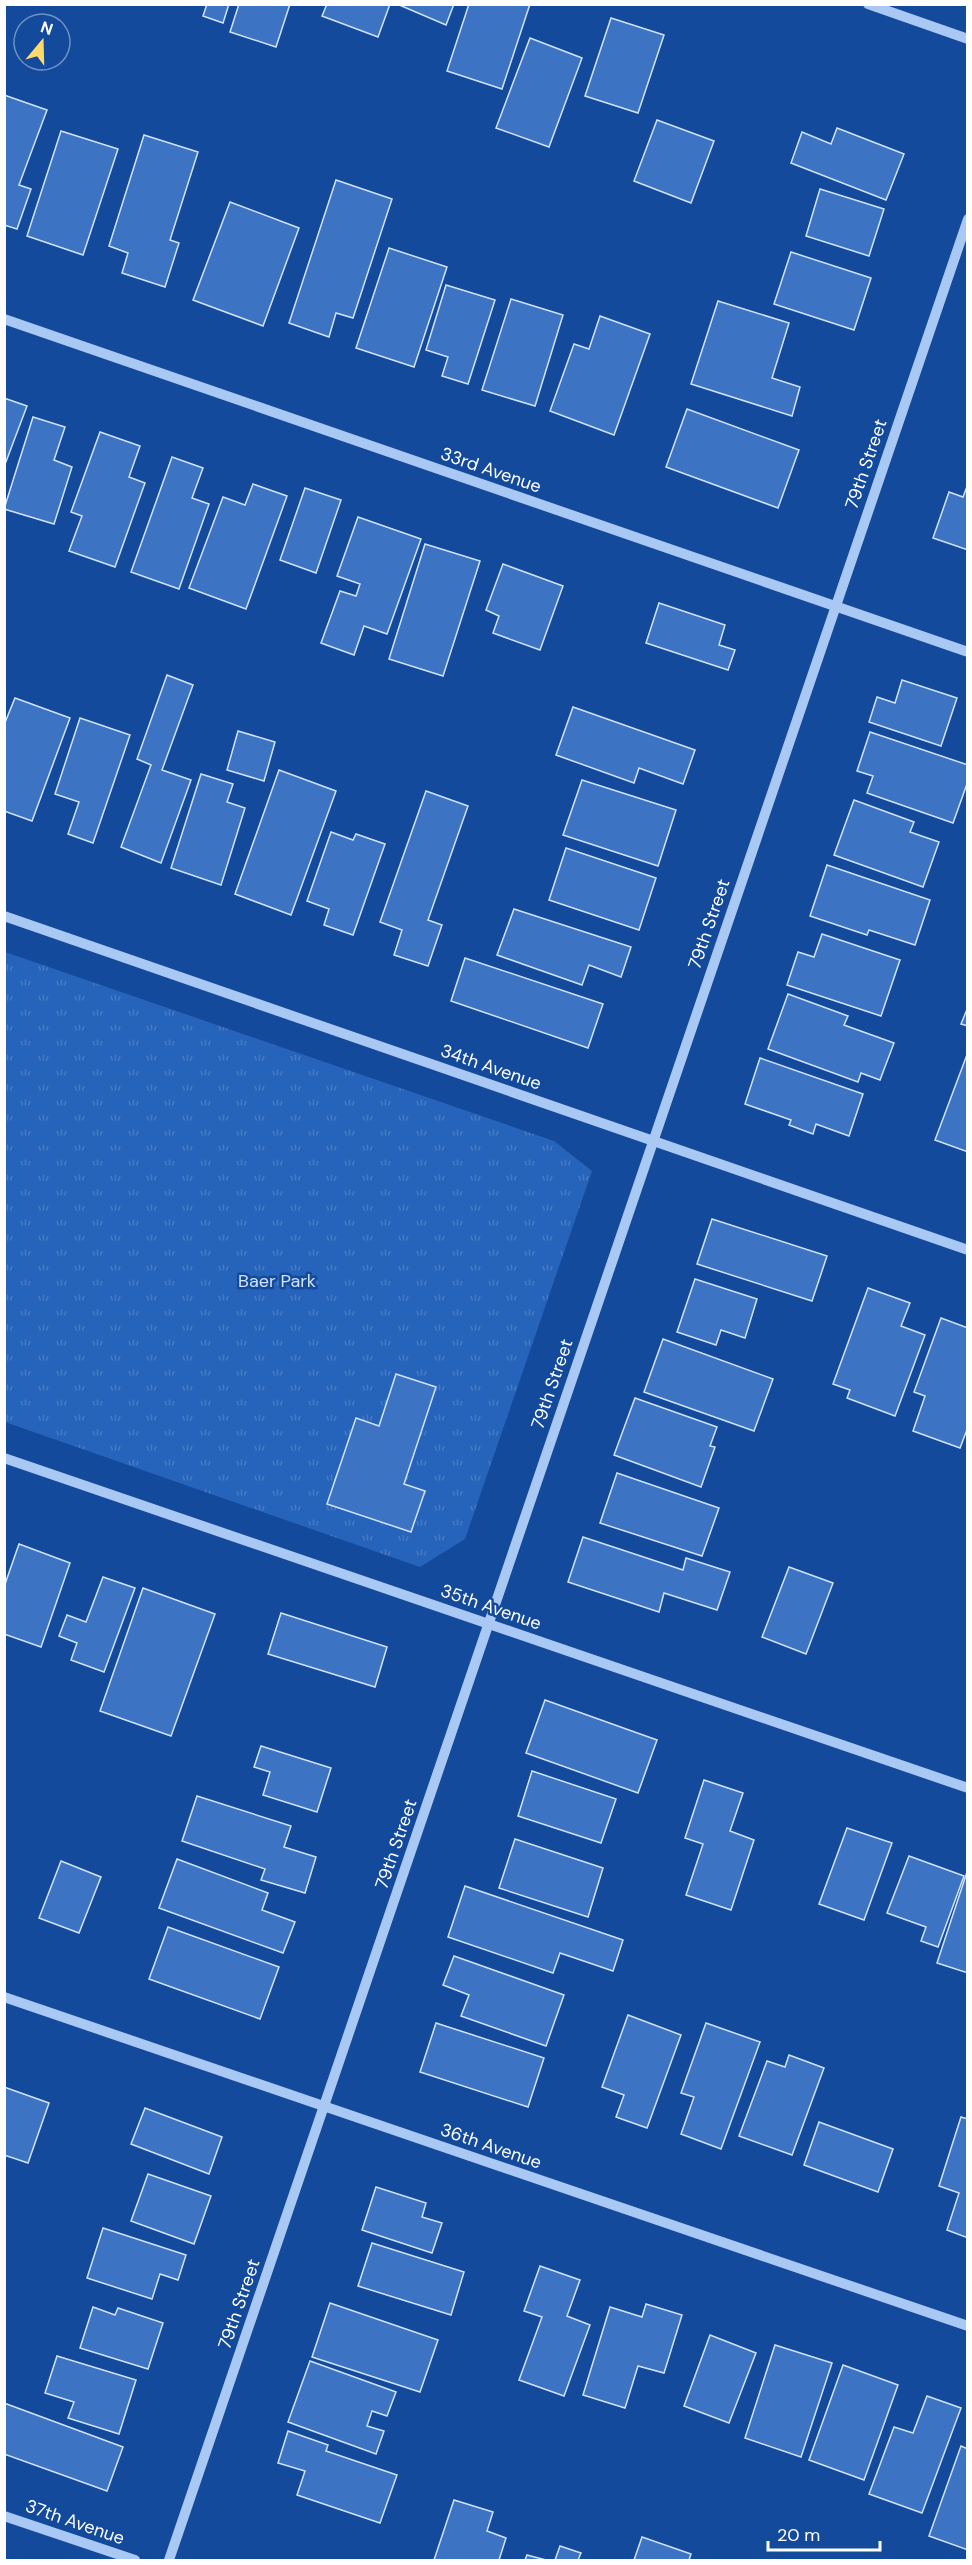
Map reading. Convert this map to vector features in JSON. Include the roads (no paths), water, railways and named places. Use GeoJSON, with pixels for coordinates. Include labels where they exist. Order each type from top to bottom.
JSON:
{"type":"FeatureCollection","features":[{"type":"Feature","properties":{"kind":"street"},"geometry":{"type":"LineString","coordinates":[[868,4],[968,39]]}},
{"type":"Feature","properties":{"kind":"street","name":"79th Street"},"geometry":{"type":"LineString","coordinates":[[169,2560],[968,219]]}},
{"type":"Feature","properties":{"kind":"street","name":"33rd Avenue"},"geometry":{"type":"LineString","coordinates":[[4,319],[968,652]]}},
{"type":"Feature","properties":{"kind":"street","name":"34th Avenue"},"geometry":{"type":"LineString","coordinates":[[4,916],[968,1250]]}},
{"type":"Feature","properties":{"kind":"street","name":"35th Avenue"},"geometry":{"type":"LineString","coordinates":[[4,1458],[968,1788]]}},
{"type":"Feature","properties":{"kind":"street","name":"36th Avenue"},"geometry":{"type":"LineString","coordinates":[[4,1997],[968,2326]]}},
{"type":"Feature","properties":{"kind":"street","name":"37th Avenue"},"geometry":{"type":"LineString","coordinates":[[4,2516],[135,2560]]}},
{"type":"Feature","properties":{"kind":"park label","name":"Baer Park"},"geometry":{"type":"Point","coordinates":[277,1281]}}]}
